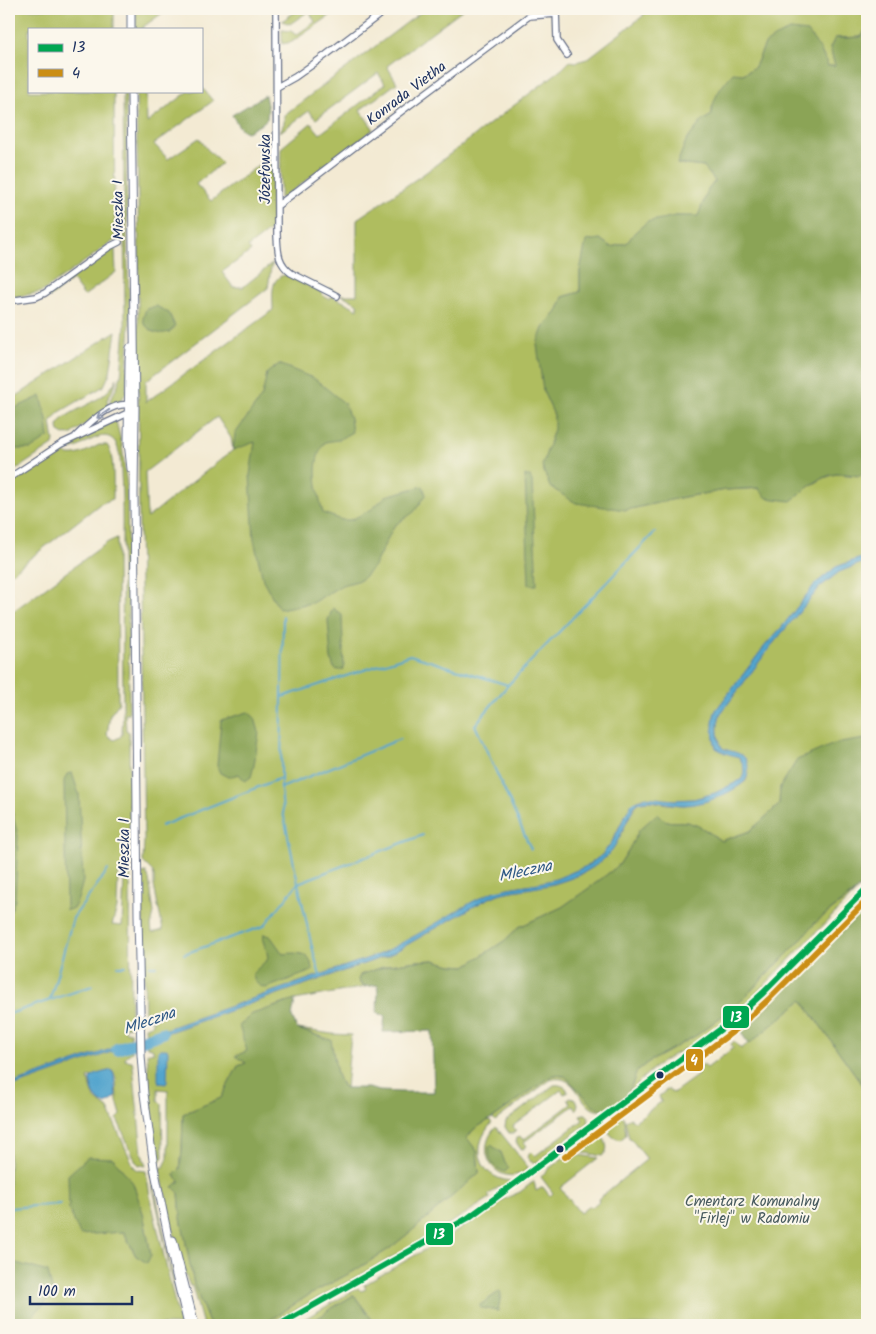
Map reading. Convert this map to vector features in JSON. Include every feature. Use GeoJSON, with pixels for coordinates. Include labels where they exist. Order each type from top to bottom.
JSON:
{"type":"FeatureCollection","features":[{"type":"Feature","properties":{"kind":"street"},"geometry":{"type":"LineString","coordinates":[[131,9],[131,28]]}},
{"type":"Feature","properties":{"kind":"street","name":"Józefowska"},"geometry":{"type":"LineString","coordinates":[[276,9],[279,255],[282,264],[291,273],[337,296]]}},
{"type":"Feature","properties":{"kind":"street"},"geometry":{"type":"LineString","coordinates":[[277,87],[295,77],[387,9]]}},
{"type":"Feature","properties":{"kind":"street"},"geometry":{"type":"LineString","coordinates":[[556,11],[558,40],[567,55]]}},
{"type":"Feature","properties":{"kind":"street","name":"Konrada Vietha"},"geometry":{"type":"LineString","coordinates":[[277,206],[529,16],[556,11]]}},
{"type":"Feature","properties":{"kind":"street","name":"Mieszka I"},"geometry":{"type":"LineString","coordinates":[[131,92],[133,328],[128,360],[134,494],[141,1055],[148,1125],[160,1199],[174,1271],[188,1325]]}},
{"type":"Feature","properties":{"kind":"street"},"geometry":{"type":"LineString","coordinates":[[9,301],[45,294],[109,247],[119,242]]}},
{"type":"Feature","properties":{"kind":"street"},"geometry":{"type":"LineString","coordinates":[[76,436],[111,408],[123,405],[131,408]]}},
{"type":"Feature","properties":{"kind":"street"},"geometry":{"type":"LineString","coordinates":[[9,478],[61,444],[119,417],[131,408]]}},
{"type":"Feature","properties":{"kind":"street","name":"Mieszka I"},"geometry":{"type":"LineString","coordinates":[[131,408],[128,442],[134,494]]}},
{"type":"Feature","properties":{"kind":"street"},"geometry":{"type":"LineString","coordinates":[[119,417],[129,425]]}},
{"type":"Feature","properties":{"kind":"street"},"geometry":{"type":"LineString","coordinates":[[279,1325],[468,1218],[494,1199],[733,1020],[769,987],[867,888]]}},
{"type":"Feature","properties":{"kind":"street","name":"Mieszka I"},"geometry":{"type":"LineString","coordinates":[[160,1199],[195,1325]]}},
{"type":"Feature","properties":{"kind":"green space"},"geometry":{"type":"Polygon","coordinates":[[[9,9],[114,9],[114,28],[28,28],[28,92],[114,92],[115,240],[42,292],[9,298],[9,9]]]}},
{"type":"Feature","properties":{"kind":"green space"},"geometry":{"type":"Polygon","coordinates":[[[136,9],[168,9],[143,28],[136,28],[136,9]]]}},
{"type":"Feature","properties":{"kind":"green space"},"geometry":{"type":"Polygon","coordinates":[[[299,9],[336,9],[337,11],[292,42],[282,44],[282,30],[291,31],[296,35],[315,22],[309,11],[290,24],[282,21],[299,9]]]}},
{"type":"Feature","properties":{"kind":"green space"},"geometry":{"type":"Polygon","coordinates":[[[425,9],[463,9],[387,66],[397,83],[360,110],[373,130],[283,198],[280,198],[281,148],[311,123],[320,134],[385,84],[378,73],[316,119],[309,111],[280,132],[284,123],[284,115],[425,9]]]}},
{"type":"Feature","properties":{"kind":"green space"},"geometry":{"type":"Polygon","coordinates":[[[645,9],[867,9],[867,28],[861,37],[835,38],[830,48],[835,66],[828,66],[820,49],[765,44],[755,67],[743,74],[712,107],[712,115],[702,121],[677,164],[704,167],[715,181],[708,190],[698,217],[675,216],[635,232],[627,243],[611,247],[600,239],[580,271],[580,292],[563,297],[557,312],[543,328],[543,391],[554,415],[555,429],[549,443],[626,510],[726,490],[810,486],[836,474],[860,476],[867,469],[867,556],[836,567],[815,584],[716,710],[713,724],[716,748],[739,757],[744,768],[741,780],[715,793],[694,799],[642,798],[636,801],[623,819],[612,842],[602,855],[587,866],[556,879],[508,888],[383,953],[146,1036],[145,1027],[151,1025],[153,1020],[145,1019],[142,873],[146,872],[149,879],[154,913],[151,926],[152,933],[163,930],[153,872],[143,862],[136,92],[146,92],[147,123],[188,92],[202,92],[202,87],[213,101],[154,144],[168,159],[199,138],[207,149],[222,163],[196,184],[211,201],[276,152],[274,227],[248,247],[251,251],[222,272],[233,287],[243,287],[273,263],[268,288],[146,381],[146,402],[273,310],[273,292],[278,278],[289,275],[321,292],[327,298],[330,299],[332,296],[358,309],[358,304],[329,290],[329,288],[342,295],[357,295],[357,219],[425,173],[570,61],[576,62],[587,59],[643,16],[645,9]],[[217,417],[145,472],[147,518],[233,450],[231,438],[217,417]]]}},
{"type":"Feature","properties":{"kind":"green space"},"geometry":{"type":"Polygon","coordinates":[[[867,28],[867,469],[860,476],[848,474],[830,475],[812,484],[791,501],[767,498],[758,488],[726,490],[684,497],[626,510],[576,503],[550,487],[542,466],[554,429],[554,415],[543,391],[537,344],[543,328],[557,312],[563,297],[580,292],[580,271],[586,241],[600,239],[611,247],[627,243],[635,232],[647,222],[675,216],[698,216],[708,190],[715,181],[704,167],[677,164],[686,141],[702,121],[712,115],[716,97],[722,87],[733,73],[743,74],[755,67],[765,44],[790,30],[808,32],[820,49],[828,66],[835,66],[830,48],[835,38],[861,37],[867,28]]]}},
{"type":"Feature","properties":{"kind":"green space"},"geometry":{"type":"Polygon","coordinates":[[[123,92],[126,92],[127,239],[130,323],[126,393],[122,399],[112,406],[110,400],[121,376],[125,326],[123,92]]]}},
{"type":"Feature","properties":{"kind":"green space"},"geometry":{"type":"Polygon","coordinates":[[[265,95],[268,110],[267,119],[247,132],[244,131],[232,115],[265,95]]]}},
{"type":"Feature","properties":{"kind":"green space"},"geometry":{"type":"Polygon","coordinates":[[[109,249],[115,250],[116,272],[84,296],[72,280],[49,298],[47,295],[109,249]]]}},
{"type":"Feature","properties":{"kind":"green space"},"geometry":{"type":"Polygon","coordinates":[[[156,306],[169,313],[175,326],[170,332],[156,332],[144,324],[143,318],[146,309],[156,306]]]}},
{"type":"Feature","properties":{"kind":"green space"},"geometry":{"type":"Polygon","coordinates":[[[116,331],[110,373],[104,386],[58,413],[51,423],[53,445],[9,474],[9,401],[116,331]]]}},
{"type":"Feature","properties":{"kind":"green space"},"geometry":{"type":"Polygon","coordinates":[[[279,364],[315,379],[344,403],[350,418],[352,432],[338,440],[325,442],[320,450],[316,476],[323,513],[342,520],[351,520],[372,509],[386,496],[423,486],[426,495],[414,512],[394,526],[374,566],[361,580],[342,585],[312,603],[279,609],[263,580],[254,540],[250,475],[255,442],[233,450],[235,434],[262,396],[267,373],[279,364]]]}},
{"type":"Feature","properties":{"kind":"green space"},"geometry":{"type":"Polygon","coordinates":[[[117,378],[107,400],[109,407],[72,434],[64,435],[59,432],[60,421],[106,393],[117,378]]]}},
{"type":"Feature","properties":{"kind":"green space"},"geometry":{"type":"Polygon","coordinates":[[[41,396],[49,437],[31,449],[9,449],[9,411],[41,396]]]}},
{"type":"Feature","properties":{"kind":"green space"},"geometry":{"type":"Polygon","coordinates":[[[116,421],[122,445],[127,487],[129,714],[125,714],[126,730],[129,732],[130,866],[121,870],[118,877],[117,908],[112,925],[122,926],[124,877],[129,871],[131,1026],[124,1027],[126,1031],[130,1032],[131,1042],[9,1085],[9,614],[108,542],[117,538],[119,703],[110,715],[107,735],[114,740],[120,737],[122,734],[123,709],[122,497],[120,456],[115,442],[106,436],[73,449],[68,445],[116,421]]]}},
{"type":"Feature","properties":{"kind":"green space"},"geometry":{"type":"Polygon","coordinates":[[[99,445],[107,445],[110,450],[113,471],[113,499],[100,504],[9,575],[9,482],[61,450],[70,455],[75,455],[99,445]]]}},
{"type":"Feature","properties":{"kind":"green space"},"geometry":{"type":"Polygon","coordinates":[[[525,475],[530,477],[532,481],[537,585],[529,585],[525,475]]]}},
{"type":"Feature","properties":{"kind":"green space"},"geometry":{"type":"Polygon","coordinates":[[[867,561],[867,738],[780,787],[779,805],[750,831],[721,841],[694,825],[686,822],[668,822],[658,814],[619,865],[562,907],[519,927],[504,941],[466,966],[451,965],[434,960],[389,965],[360,975],[360,984],[366,987],[295,1000],[273,1007],[248,1051],[236,1056],[247,1063],[238,1066],[221,1098],[183,1114],[180,1169],[174,1175],[180,1181],[181,1218],[194,1285],[209,1323],[212,1325],[203,1325],[192,1286],[190,1286],[181,1261],[160,1168],[164,1167],[168,1158],[168,1090],[158,1089],[158,1100],[162,1104],[163,1157],[158,1163],[153,1131],[147,1053],[154,1052],[152,1048],[147,1047],[146,1040],[389,955],[485,900],[501,893],[554,884],[580,875],[592,868],[618,839],[635,806],[640,802],[651,801],[685,805],[739,786],[747,778],[746,761],[745,758],[722,748],[718,730],[721,713],[771,646],[820,587],[839,572],[867,561]]]}},
{"type":"Feature","properties":{"kind":"green space"},"geometry":{"type":"Polygon","coordinates":[[[333,608],[342,615],[344,669],[338,670],[334,668],[331,659],[328,620],[333,608]]]}},
{"type":"Feature","properties":{"kind":"green space"},"geometry":{"type":"Polygon","coordinates":[[[248,712],[255,718],[259,732],[251,777],[245,781],[239,774],[228,777],[220,773],[217,766],[221,720],[248,712]]]}},
{"type":"Feature","properties":{"kind":"green space"},"geometry":{"type":"Polygon","coordinates":[[[867,738],[867,882],[816,922],[738,1004],[697,1035],[647,1063],[637,1071],[629,1093],[613,1106],[604,1110],[593,1105],[565,1076],[553,1075],[474,1129],[467,1138],[477,1151],[479,1173],[389,1249],[354,1271],[309,1295],[262,1325],[212,1325],[209,1323],[194,1285],[181,1218],[179,1193],[173,1187],[180,1181],[174,1175],[180,1169],[183,1114],[221,1098],[238,1066],[246,1063],[235,1056],[247,1051],[239,1026],[252,1014],[295,1000],[292,1017],[297,1029],[331,1040],[337,1074],[341,1084],[346,1088],[434,1092],[432,1031],[383,1032],[385,1016],[377,1013],[378,985],[362,985],[358,980],[360,975],[389,965],[417,961],[434,960],[451,965],[466,966],[504,941],[519,927],[562,907],[619,865],[639,830],[658,813],[668,821],[686,822],[699,826],[721,841],[750,831],[779,805],[780,787],[797,760],[834,744],[867,738]]]}},
{"type":"Feature","properties":{"kind":"green space"},"geometry":{"type":"Polygon","coordinates":[[[72,773],[79,794],[83,881],[73,909],[66,910],[64,781],[67,774],[72,773]]]}},
{"type":"Feature","properties":{"kind":"green space"},"geometry":{"type":"Polygon","coordinates":[[[9,810],[12,811],[18,836],[15,900],[9,915],[9,810]]]}},
{"type":"Feature","properties":{"kind":"green space"},"geometry":{"type":"Polygon","coordinates":[[[857,891],[731,1018],[688,1049],[679,1052],[657,1066],[644,1076],[629,1093],[637,1071],[647,1063],[697,1035],[738,1004],[816,922],[857,891]]]}},
{"type":"Feature","properties":{"kind":"green space"},"geometry":{"type":"Polygon","coordinates":[[[867,896],[867,905],[741,1033],[736,1026],[737,1021],[775,987],[867,896]]]}},
{"type":"Feature","properties":{"kind":"green space"},"geometry":{"type":"Polygon","coordinates":[[[867,905],[867,1091],[802,1000],[749,1044],[741,1033],[867,905]]]}},
{"type":"Feature","properties":{"kind":"green space"},"geometry":{"type":"Polygon","coordinates":[[[264,934],[271,937],[283,954],[299,953],[307,957],[310,960],[312,971],[266,988],[258,985],[253,973],[268,959],[263,941],[264,934]]]}},
{"type":"Feature","properties":{"kind":"green space","name":"Cmentarz Komunalny \"Firlej\" w Radomiu"},"geometry":{"type":"Polygon","coordinates":[[[802,1000],[867,1091],[867,1325],[376,1325],[354,1295],[304,1325],[294,1325],[358,1288],[361,1291],[366,1289],[364,1285],[472,1222],[534,1181],[536,1191],[543,1187],[550,1196],[553,1193],[541,1177],[564,1157],[567,1158],[573,1154],[598,1158],[560,1188],[580,1213],[589,1206],[591,1208],[599,1201],[598,1199],[647,1159],[629,1138],[625,1121],[630,1118],[635,1121],[661,1102],[659,1096],[668,1089],[673,1093],[698,1075],[696,1072],[697,1068],[704,1065],[707,1068],[733,1048],[731,1044],[734,1041],[741,1049],[802,1000]]]}},
{"type":"Feature","properties":{"kind":"green space"},"geometry":{"type":"Polygon","coordinates":[[[298,1029],[351,1035],[346,1088],[336,1072],[330,1040],[298,1029]]]}},
{"type":"Feature","properties":{"kind":"green space"},"geometry":{"type":"Polygon","coordinates":[[[131,1045],[132,1052],[126,1056],[125,1060],[132,1061],[133,1065],[142,1154],[146,1166],[139,1165],[136,1162],[117,1119],[121,1115],[117,1101],[116,1078],[112,1070],[88,1078],[95,1099],[108,1109],[134,1167],[138,1170],[146,1171],[180,1325],[115,1325],[113,1321],[108,1325],[9,1325],[9,1088],[131,1045]],[[123,1172],[110,1232],[124,1232],[136,1256],[151,1255],[143,1213],[132,1183],[123,1172]]]}},
{"type":"Feature","properties":{"kind":"green space"},"geometry":{"type":"Polygon","coordinates":[[[553,1075],[565,1076],[593,1105],[604,1110],[596,1110],[589,1106],[568,1081],[560,1079],[550,1080],[495,1121],[493,1118],[553,1075]]]}},
{"type":"Feature","properties":{"kind":"green space"},"geometry":{"type":"Polygon","coordinates":[[[554,1085],[564,1087],[567,1089],[567,1093],[564,1094],[561,1090],[513,1126],[516,1131],[509,1133],[505,1127],[506,1121],[554,1085]]]}},
{"type":"Feature","properties":{"kind":"green space"},"geometry":{"type":"Polygon","coordinates":[[[570,1097],[574,1098],[578,1103],[577,1109],[573,1106],[524,1142],[527,1146],[523,1149],[520,1148],[516,1142],[517,1138],[520,1136],[523,1140],[571,1104],[568,1099],[570,1097]]]}},
{"type":"Feature","properties":{"kind":"green space"},"geometry":{"type":"Polygon","coordinates":[[[618,1111],[624,1118],[626,1135],[620,1140],[611,1135],[608,1127],[611,1119],[618,1111]]]}},
{"type":"Feature","properties":{"kind":"green space"},"geometry":{"type":"Polygon","coordinates":[[[586,1114],[589,1117],[588,1123],[537,1162],[533,1163],[530,1161],[527,1157],[531,1152],[535,1156],[583,1120],[580,1115],[586,1114]]]}},
{"type":"Feature","properties":{"kind":"green space"},"geometry":{"type":"Polygon","coordinates":[[[489,1120],[492,1123],[481,1141],[481,1159],[484,1167],[490,1173],[510,1181],[510,1183],[502,1189],[499,1187],[488,1195],[490,1198],[404,1250],[307,1304],[266,1325],[262,1325],[309,1295],[354,1271],[389,1249],[479,1173],[477,1151],[466,1138],[474,1129],[489,1120]]]}},
{"type":"Feature","properties":{"kind":"green space"},"geometry":{"type":"Polygon","coordinates":[[[496,1127],[528,1167],[528,1169],[518,1175],[508,1175],[499,1172],[492,1166],[488,1158],[489,1137],[496,1127]]]}},
{"type":"Feature","properties":{"kind":"green space"},"geometry":{"type":"Polygon","coordinates":[[[596,1131],[602,1136],[607,1146],[602,1156],[573,1151],[573,1149],[596,1131]]]}},
{"type":"Feature","properties":{"kind":"green space"},"geometry":{"type":"Polygon","coordinates":[[[491,1145],[501,1152],[509,1168],[505,1172],[497,1168],[490,1159],[489,1146],[491,1145]]]}},
{"type":"Feature","properties":{"kind":"green space"},"geometry":{"type":"Polygon","coordinates":[[[88,1157],[113,1158],[133,1183],[143,1213],[151,1255],[147,1263],[136,1256],[124,1232],[80,1235],[69,1209],[68,1175],[88,1157]]]}},
{"type":"Feature","properties":{"kind":"green space"},"geometry":{"type":"Polygon","coordinates":[[[151,1171],[171,1269],[186,1325],[184,1325],[170,1269],[151,1171]]]}},
{"type":"Feature","properties":{"kind":"green space"},"geometry":{"type":"Polygon","coordinates":[[[9,1261],[48,1272],[53,1294],[29,1320],[27,1325],[9,1325],[9,1261]]]}},
{"type":"Feature","properties":{"kind":"green space"},"geometry":{"type":"Polygon","coordinates":[[[500,1291],[498,1311],[479,1307],[480,1305],[500,1291]]]}},
{"type":"Feature","properties":{"kind":"green space"},"geometry":{"type":"Polygon","coordinates":[[[354,1295],[376,1325],[304,1325],[323,1315],[354,1295]]]}},
{"type":"Feature","properties":{"kind":"water"},"geometry":{"type":"Polygon","coordinates":[[[867,556],[867,561],[839,572],[820,587],[771,646],[721,713],[718,730],[722,748],[738,753],[747,762],[748,773],[743,783],[722,795],[691,805],[642,801],[633,808],[613,849],[605,858],[589,870],[552,884],[498,894],[389,955],[146,1040],[146,1036],[383,953],[492,892],[556,879],[587,866],[602,855],[612,842],[631,804],[636,801],[646,797],[674,800],[694,799],[715,793],[741,780],[744,769],[739,757],[716,748],[713,719],[716,710],[815,584],[836,567],[867,556]]]}},
{"type":"Feature","properties":{"kind":"water"},"geometry":{"type":"Polygon","coordinates":[[[131,1042],[131,1045],[9,1088],[9,1085],[131,1042]]]}},
{"type":"Feature","properties":{"kind":"water"},"geometry":{"type":"Polygon","coordinates":[[[161,1049],[168,1050],[166,1084],[159,1083],[158,1080],[158,1051],[161,1049]]]}},
{"type":"Feature","properties":{"kind":"water"},"geometry":{"type":"Polygon","coordinates":[[[112,1070],[116,1097],[110,1102],[101,1103],[95,1096],[90,1079],[97,1074],[112,1070]]]}},
{"type":"Feature","properties":{"kind":"waterway"},"geometry":{"type":"LineString","coordinates":[[531,849],[475,725],[508,685],[655,532]]}},
{"type":"Feature","properties":{"kind":"waterway"},"geometry":{"type":"LineString","coordinates":[[161,826],[281,778],[283,616]]}},
{"type":"Feature","properties":{"kind":"waterway"},"geometry":{"type":"LineString","coordinates":[[282,697],[410,655],[508,685]]}},
{"type":"Feature","properties":{"kind":"waterway"},"geometry":{"type":"LineString","coordinates":[[281,778],[281,788],[400,739]]}},
{"type":"Feature","properties":{"kind":"waterway"},"geometry":{"type":"LineString","coordinates":[[281,788],[283,812],[298,883],[423,835]]}},
{"type":"Feature","properties":{"kind":"waterway"},"geometry":{"type":"LineString","coordinates":[[50,1000],[73,918],[108,870]]}},
{"type":"Feature","properties":{"kind":"waterway"},"geometry":{"type":"LineString","coordinates":[[298,883],[320,976]]}},
{"type":"Feature","properties":{"kind":"waterway"},"geometry":{"type":"LineString","coordinates":[[184,954],[264,926],[298,883]]}},
{"type":"Feature","properties":{"kind":"waterway"},"geometry":{"type":"LineString","coordinates":[[118,966],[125,966]]}},
{"type":"Feature","properties":{"kind":"waterway"},"geometry":{"type":"LineString","coordinates":[[150,966],[156,966]]}},
{"type":"Feature","properties":{"kind":"waterway"},"geometry":{"type":"LineString","coordinates":[[9,1014],[92,986]]}},
{"type":"Feature","properties":{"kind":"waterway","name":"Mleczna"},"geometry":{"type":"LineString","coordinates":[[117,1049],[162,1033]]}},
{"type":"Feature","properties":{"kind":"waterway"},"geometry":{"type":"LineString","coordinates":[[9,1208],[61,1204]]}},
{"type":"Feature","properties":{"kind":"transit line","name":"13"},"geometry":{"type":"LineString","coordinates":[[279,1325],[468,1218],[494,1199],[733,1020],[763,993],[867,888]]}},
{"type":"Feature","properties":{"kind":"transit line","name":"4"},"geometry":{"type":"LineString","coordinates":[[565,1157],[739,1027],[867,900]]}}]}
